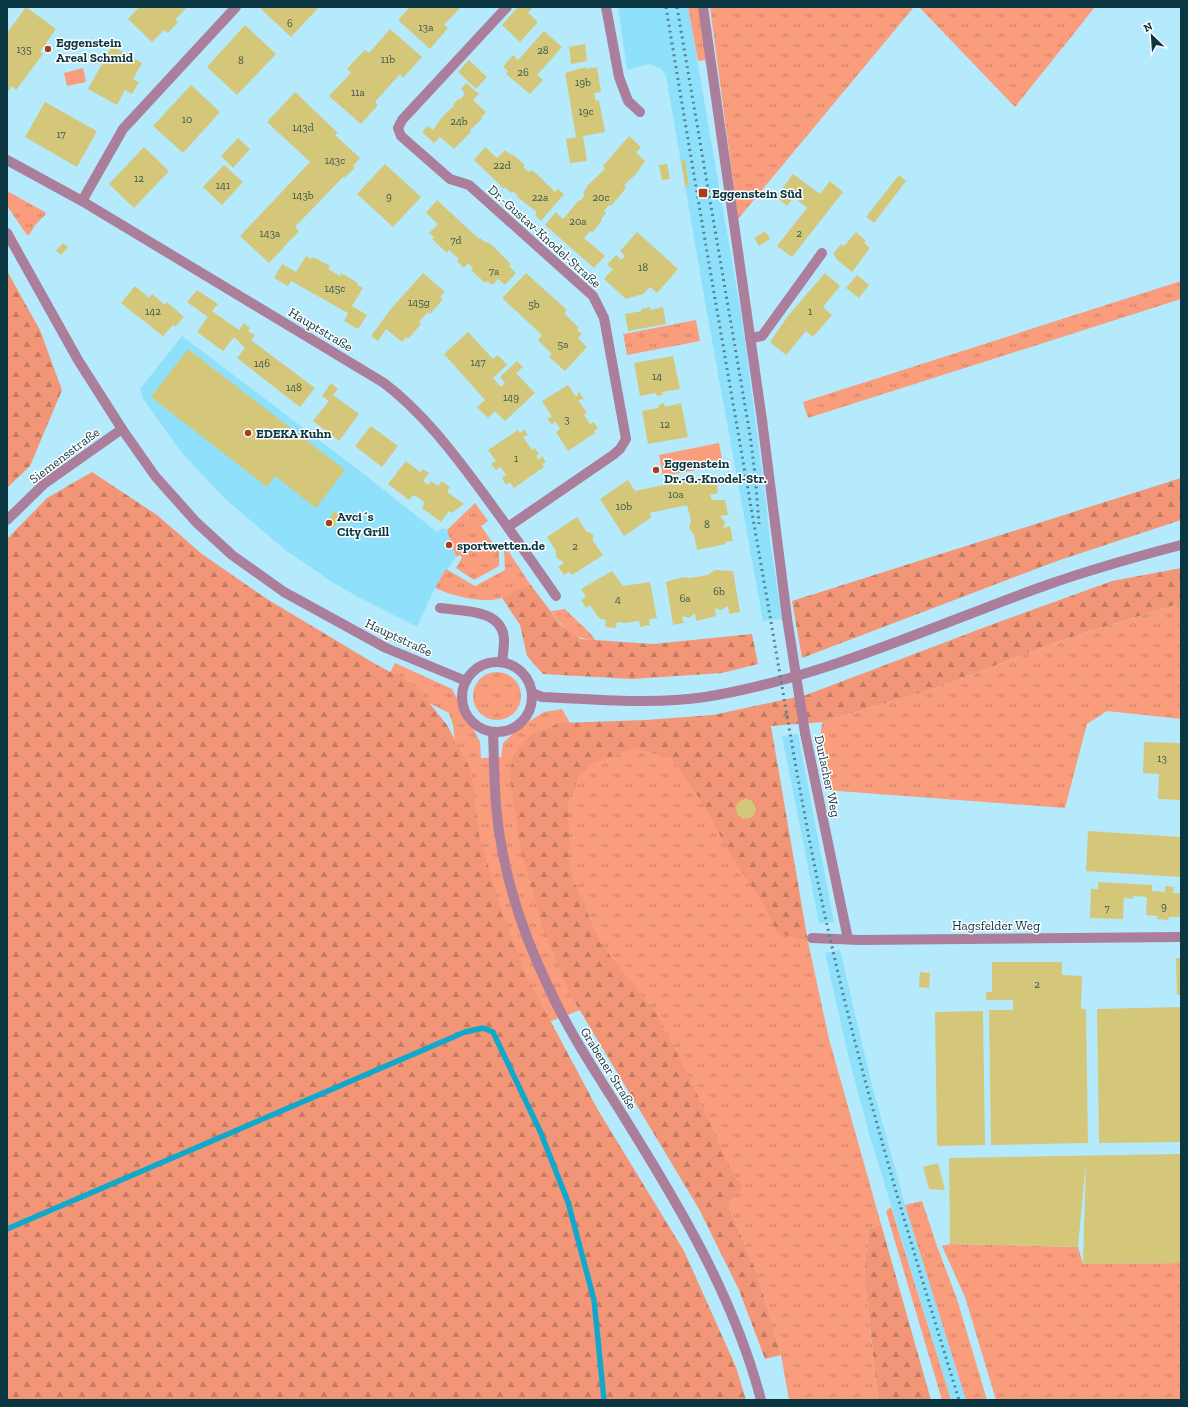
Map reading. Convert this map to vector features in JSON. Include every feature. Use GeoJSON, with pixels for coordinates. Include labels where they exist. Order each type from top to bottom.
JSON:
{"type":"FeatureCollection","features":[{"type":"Feature","properties":{"kind":"street"},"geometry":{"type":"LineString","coordinates":[[82,201],[123,129],[236,7]]}},
{"type":"Feature","properties":{"kind":"street","name":"Dr.-Gustav-Knodel-Straße"},"geometry":{"type":"LineString","coordinates":[[507,7],[402,120],[398,128],[401,136],[450,179],[469,185],[593,296],[604,318],[626,439],[620,449],[613,455],[508,527]]}},
{"type":"Feature","properties":{"kind":"street"},"geometry":{"type":"LineString","coordinates":[[606,7],[619,77],[628,101],[640,112]]}},
{"type":"Feature","properties":{"kind":"street","name":"Durlacher Weg"},"geometry":{"type":"LineString","coordinates":[[703,7],[750,338],[787,618],[805,733],[848,939]]}},
{"type":"Feature","properties":{"kind":"street","name":"Hauptstraße"},"geometry":{"type":"LineString","coordinates":[[7,160],[82,201],[384,382],[397,392],[437,433],[508,527],[556,596]]}},
{"type":"Feature","properties":{"kind":"street","name":"Hauptstraße"},"geometry":{"type":"LineString","coordinates":[[7,233],[78,360],[122,429],[155,476],[196,522],[238,559],[284,592],[386,648],[466,681]]}},
{"type":"Feature","properties":{"kind":"street"},"geometry":{"type":"LineString","coordinates":[[750,338],[762,336],[822,253]]}},
{"type":"Feature","properties":{"kind":"street","name":"Siemensstraße"},"geometry":{"type":"LineString","coordinates":[[7,520],[44,484],[122,429]]}},
{"type":"Feature","properties":{"kind":"street"},"geometry":{"type":"LineString","coordinates":[[532,693],[542,697],[654,702],[703,697],[745,689],[779,681],[867,653],[1044,586],[1114,563],[1181,545]]}},
{"type":"Feature","properties":{"kind":"street"},"geometry":{"type":"LineString","coordinates":[[440,608],[478,613],[493,618],[499,624],[504,638],[502,662]]}},
{"type":"Feature","properties":{"kind":"street"},"geometry":{"type":"LineString","coordinates":[[492,662],[502,662],[514,666],[523,672],[529,682],[532,693],[531,706],[526,717],[517,726],[505,731],[493,732],[480,728],[470,719],[463,707],[462,694],[466,681],[472,672],[481,666],[492,662]]}},
{"type":"Feature","properties":{"kind":"street","name":"Grabener Straße"},"geometry":{"type":"LineString","coordinates":[[493,732],[496,807],[508,875],[529,944],[557,1007],[677,1204],[713,1270],[736,1322],[761,1400]]}},
{"type":"Feature","properties":{"kind":"street","name":"Hagsfelder Weg"},"geometry":{"type":"LineString","coordinates":[[812,938],[875,940],[1181,937]]}},
{"type":"Feature","properties":{"kind":"shaded area"},"geometry":{"type":"Polygon","coordinates":[[[618,7],[688,7],[742,319],[770,541],[782,619],[763,621],[666,76],[661,69],[649,64],[627,70],[618,7]]]}},
{"type":"Feature","properties":{"kind":"shaded area"},"geometry":{"type":"Polygon","coordinates":[[[182,336],[360,471],[437,532],[443,528],[447,530],[456,557],[435,588],[417,627],[332,582],[288,552],[225,499],[182,453],[143,399],[140,389],[182,336]]]}},
{"type":"Feature","properties":{"kind":"shaded area"},"geometry":{"type":"Polygon","coordinates":[[[798,734],[834,922],[819,923],[782,736],[798,734]]]}},
{"type":"Feature","properties":{"kind":"shaded area"},"geometry":{"type":"Polygon","coordinates":[[[840,950],[871,1081],[905,1205],[966,1400],[951,1400],[869,1133],[849,1059],[825,953],[840,950]]]}},
{"type":"Feature","properties":{"kind":"green space"},"geometry":{"type":"Polygon","coordinates":[[[688,7],[699,7],[706,60],[698,61],[688,7]]]}},
{"type":"Feature","properties":{"kind":"green space"},"geometry":{"type":"Polygon","coordinates":[[[710,7],[914,7],[738,219],[710,7]]]}},
{"type":"Feature","properties":{"kind":"green space"},"geometry":{"type":"Polygon","coordinates":[[[919,7],[1095,7],[1015,107],[919,7]]]}},
{"type":"Feature","properties":{"kind":"green space"},"geometry":{"type":"Polygon","coordinates":[[[83,68],[86,82],[67,86],[64,73],[83,68]]]}},
{"type":"Feature","properties":{"kind":"green space"},"geometry":{"type":"Polygon","coordinates":[[[7,191],[45,212],[46,214],[36,224],[29,235],[27,235],[7,206],[7,191]]]}},
{"type":"Feature","properties":{"kind":"green space"},"geometry":{"type":"Polygon","coordinates":[[[7,271],[40,330],[62,390],[30,466],[7,488],[7,271]]]}},
{"type":"Feature","properties":{"kind":"green space"},"geometry":{"type":"Polygon","coordinates":[[[1181,281],[1181,299],[808,418],[803,402],[1181,281]]]}},
{"type":"Feature","properties":{"kind":"green space"},"geometry":{"type":"Polygon","coordinates":[[[696,320],[700,341],[627,355],[623,333],[696,320]]]}},
{"type":"Feature","properties":{"kind":"green space"},"geometry":{"type":"Polygon","coordinates":[[[719,443],[723,465],[663,476],[659,455],[719,443]]]}},
{"type":"Feature","properties":{"kind":"green space"},"geometry":{"type":"Polygon","coordinates":[[[92,472],[157,515],[202,554],[267,599],[377,665],[415,685],[447,725],[471,770],[479,835],[500,907],[526,975],[598,1110],[684,1251],[736,1367],[746,1400],[7,1400],[7,539],[47,498],[92,472]]]}},
{"type":"Feature","properties":{"kind":"green space"},"geometry":{"type":"Polygon","coordinates":[[[1181,478],[1181,520],[1057,561],[802,658],[792,601],[1181,478]]]}},
{"type":"Feature","properties":{"kind":"green space"},"geometry":{"type":"Polygon","coordinates":[[[475,503],[488,521],[481,526],[499,552],[499,566],[474,580],[456,568],[462,558],[460,555],[456,557],[447,530],[475,503]]]}},
{"type":"Feature","properties":{"kind":"green space"},"geometry":{"type":"Polygon","coordinates":[[[507,549],[530,584],[513,594],[494,600],[477,600],[450,594],[435,588],[446,569],[475,586],[505,570],[504,551],[507,549]]]}},
{"type":"Feature","properties":{"kind":"green space"},"geometry":{"type":"Polygon","coordinates":[[[1181,568],[1181,603],[1065,639],[936,688],[822,722],[771,726],[808,942],[777,932],[760,898],[732,858],[706,808],[671,758],[635,748],[594,763],[579,776],[568,803],[570,871],[600,943],[658,1016],[691,1081],[731,1171],[743,1187],[727,1203],[757,1273],[781,1355],[765,1359],[739,1290],[699,1209],[570,994],[541,923],[520,845],[510,777],[513,756],[529,736],[560,723],[646,720],[713,715],[806,695],[1112,581],[1181,568]]]}},
{"type":"Feature","properties":{"kind":"green space"},"geometry":{"type":"Polygon","coordinates":[[[530,584],[561,625],[581,639],[653,644],[752,634],[758,664],[722,673],[632,679],[543,674],[527,656],[520,625],[502,598],[530,584]]]}},
{"type":"Feature","properties":{"kind":"green space"},"geometry":{"type":"Polygon","coordinates":[[[1181,603],[1181,719],[1107,711],[1087,724],[1065,808],[825,790],[820,740],[822,722],[936,688],[1065,639],[1181,603]]]}},
{"type":"Feature","properties":{"kind":"green space"},"geometry":{"type":"Polygon","coordinates":[[[565,609],[590,633],[595,640],[581,638],[570,632],[560,623],[551,611],[565,609]]]}},
{"type":"Feature","properties":{"kind":"green space"},"geometry":{"type":"Polygon","coordinates":[[[395,663],[452,689],[480,742],[481,758],[501,757],[503,743],[519,728],[544,712],[562,709],[578,737],[674,739],[801,940],[808,942],[829,1039],[881,1224],[869,1229],[864,1272],[878,1400],[789,1400],[781,1355],[757,1273],[727,1203],[627,992],[541,1025],[499,947],[457,759],[453,725],[449,713],[386,681],[395,663]]]}},
{"type":"Feature","properties":{"kind":"green space"},"geometry":{"type":"Polygon","coordinates":[[[497,672],[506,674],[514,679],[519,687],[521,696],[519,705],[514,713],[506,718],[497,720],[488,718],[480,713],[475,705],[473,696],[475,687],[480,679],[488,674],[497,672]]]}},
{"type":"Feature","properties":{"kind":"green space"},"geometry":{"type":"Polygon","coordinates":[[[922,1201],[957,1299],[987,1400],[966,1400],[905,1205],[922,1201]]]}},
{"type":"Feature","properties":{"kind":"green space"},"geometry":{"type":"Polygon","coordinates":[[[891,1207],[951,1400],[942,1400],[886,1211],[891,1207]]]}},
{"type":"Feature","properties":{"kind":"green space"},"geometry":{"type":"Polygon","coordinates":[[[881,1224],[931,1400],[878,1400],[864,1272],[869,1229],[881,1224]]]}},
{"type":"Feature","properties":{"kind":"green space"},"geometry":{"type":"Polygon","coordinates":[[[950,1244],[1078,1247],[1083,1264],[1181,1263],[1181,1400],[996,1400],[965,1297],[942,1246],[950,1244]]]}},
{"type":"Feature","properties":{"kind":"building"},"geometry":{"type":"Polygon","coordinates":[[[26,7],[56,29],[46,43],[51,47],[48,51],[43,47],[40,52],[43,54],[16,90],[12,86],[7,93],[7,33],[26,7]]]}},
{"type":"Feature","properties":{"kind":"building"},"geometry":{"type":"Polygon","coordinates":[[[139,7],[187,7],[175,20],[178,22],[168,33],[164,30],[152,42],[128,19],[139,7]]]}},
{"type":"Feature","properties":{"kind":"building"},"geometry":{"type":"Polygon","coordinates":[[[263,7],[319,7],[291,37],[261,9],[263,7]]]}},
{"type":"Feature","properties":{"kind":"building"},"geometry":{"type":"Polygon","coordinates":[[[410,7],[461,7],[444,25],[448,28],[430,49],[398,20],[410,7]]]}},
{"type":"Feature","properties":{"kind":"building"},"geometry":{"type":"Polygon","coordinates":[[[518,7],[533,7],[528,13],[538,22],[520,42],[502,25],[518,7]]]}},
{"type":"Feature","properties":{"kind":"building"},"geometry":{"type":"Polygon","coordinates":[[[245,25],[276,54],[237,95],[207,67],[245,25]]]}},
{"type":"Feature","properties":{"kind":"building"},"geometry":{"type":"Polygon","coordinates":[[[390,29],[422,57],[403,78],[400,74],[375,102],[378,105],[361,124],[329,96],[351,73],[347,69],[355,60],[365,50],[369,53],[390,29]]]}},
{"type":"Feature","properties":{"kind":"building"},"geometry":{"type":"Polygon","coordinates":[[[544,31],[562,47],[537,75],[543,80],[530,94],[506,74],[508,71],[503,67],[513,55],[518,60],[544,31]]]}},
{"type":"Feature","properties":{"kind":"building"},"geometry":{"type":"Polygon","coordinates":[[[585,44],[587,61],[571,64],[569,47],[585,44]]]}},
{"type":"Feature","properties":{"kind":"building"},"geometry":{"type":"Polygon","coordinates":[[[112,46],[142,63],[133,79],[139,82],[132,94],[125,90],[117,105],[88,89],[112,46]]]}},
{"type":"Feature","properties":{"kind":"building"},"geometry":{"type":"Polygon","coordinates":[[[469,60],[487,77],[476,89],[458,72],[469,60]]]}},
{"type":"Feature","properties":{"kind":"building"},"geometry":{"type":"Polygon","coordinates":[[[586,67],[586,69],[597,67],[601,92],[594,93],[596,101],[599,100],[605,132],[583,136],[587,161],[570,163],[566,139],[576,137],[565,73],[586,67]]]}},
{"type":"Feature","properties":{"kind":"building"},"geometry":{"type":"Polygon","coordinates":[[[466,83],[479,94],[473,100],[486,112],[481,118],[482,119],[470,130],[471,132],[454,149],[440,137],[434,143],[422,132],[428,126],[433,130],[442,117],[454,106],[453,105],[459,98],[460,100],[465,94],[461,89],[466,83]]]}},
{"type":"Feature","properties":{"kind":"building"},"geometry":{"type":"Polygon","coordinates":[[[191,85],[220,112],[183,153],[153,126],[191,85]]]}},
{"type":"Feature","properties":{"kind":"building"},"geometry":{"type":"Polygon","coordinates":[[[295,92],[338,133],[335,135],[360,158],[353,166],[355,168],[344,178],[343,177],[295,227],[299,231],[269,263],[240,236],[310,162],[267,122],[295,92]]]}},
{"type":"Feature","properties":{"kind":"building"},"geometry":{"type":"Polygon","coordinates":[[[45,102],[97,131],[77,167],[25,137],[45,102]]]}},
{"type":"Feature","properties":{"kind":"building"},"geometry":{"type":"Polygon","coordinates":[[[629,136],[641,147],[636,152],[645,161],[636,174],[624,185],[626,187],[622,193],[611,206],[609,205],[604,211],[606,213],[592,233],[590,231],[584,238],[605,256],[594,268],[545,225],[556,212],[563,219],[579,200],[580,201],[585,195],[583,193],[588,185],[605,169],[603,166],[629,136]]]}},
{"type":"Feature","properties":{"kind":"building"},"geometry":{"type":"Polygon","coordinates":[[[238,138],[250,149],[233,168],[221,156],[238,138]]]}},
{"type":"Feature","properties":{"kind":"building"},"geometry":{"type":"Polygon","coordinates":[[[144,147],[169,171],[134,208],[109,184],[144,147]]]}},
{"type":"Feature","properties":{"kind":"building"},"geometry":{"type":"Polygon","coordinates":[[[485,147],[497,158],[505,150],[511,155],[512,154],[525,165],[523,167],[529,172],[531,170],[537,174],[555,192],[558,189],[564,194],[541,221],[535,215],[537,212],[517,197],[518,196],[513,191],[511,193],[505,187],[504,189],[474,160],[485,147]]]}},
{"type":"Feature","properties":{"kind":"building"},"geometry":{"type":"Polygon","coordinates":[[[681,160],[685,160],[689,186],[685,186],[681,160]]]}},
{"type":"Feature","properties":{"kind":"building"},"geometry":{"type":"Polygon","coordinates":[[[385,164],[421,197],[393,227],[357,194],[385,164]]]}},
{"type":"Feature","properties":{"kind":"building"},"geometry":{"type":"Polygon","coordinates":[[[667,164],[670,179],[662,180],[659,165],[667,164]]]}},
{"type":"Feature","properties":{"kind":"building"},"geometry":{"type":"Polygon","coordinates":[[[224,165],[243,182],[222,205],[203,187],[224,165]]]}},
{"type":"Feature","properties":{"kind":"building"},"geometry":{"type":"Polygon","coordinates":[[[793,174],[820,194],[830,181],[843,192],[792,257],[777,246],[807,208],[794,197],[787,206],[776,197],[793,174]]]}},
{"type":"Feature","properties":{"kind":"building"},"geometry":{"type":"Polygon","coordinates":[[[899,175],[906,181],[874,223],[866,217],[899,175]]]}},
{"type":"Feature","properties":{"kind":"building"},"geometry":{"type":"Polygon","coordinates":[[[437,200],[479,239],[480,238],[486,243],[488,242],[511,264],[509,266],[516,273],[505,285],[498,279],[492,285],[487,281],[485,283],[471,270],[473,268],[468,263],[464,268],[457,261],[459,259],[449,250],[447,253],[432,239],[434,237],[429,233],[438,224],[426,213],[437,200]]]}},
{"type":"Feature","properties":{"kind":"building"},"geometry":{"type":"Polygon","coordinates":[[[765,231],[770,239],[759,246],[754,238],[765,231]]]}},
{"type":"Feature","properties":{"kind":"building"},"geometry":{"type":"Polygon","coordinates":[[[637,232],[678,269],[657,293],[650,287],[643,294],[626,299],[604,279],[613,269],[607,265],[616,255],[621,260],[625,256],[620,251],[637,232]]]}},
{"type":"Feature","properties":{"kind":"building"},"geometry":{"type":"Polygon","coordinates":[[[856,232],[866,241],[864,243],[870,248],[852,272],[835,258],[836,257],[833,254],[841,244],[844,246],[856,232]]]}},
{"type":"Feature","properties":{"kind":"building"},"geometry":{"type":"Polygon","coordinates":[[[63,243],[68,247],[61,255],[56,251],[63,243]]]}},
{"type":"Feature","properties":{"kind":"building"},"geometry":{"type":"Polygon","coordinates":[[[306,256],[311,259],[313,257],[330,266],[328,269],[340,276],[341,273],[358,283],[357,285],[363,288],[352,306],[367,315],[358,329],[344,321],[348,313],[291,281],[288,286],[274,278],[282,264],[296,272],[306,256]]]}},
{"type":"Feature","properties":{"kind":"building"},"geometry":{"type":"Polygon","coordinates":[[[423,273],[445,292],[440,297],[443,299],[430,314],[428,312],[423,317],[419,322],[421,324],[408,339],[406,337],[402,342],[386,329],[378,341],[371,336],[390,310],[423,273]]]}},
{"type":"Feature","properties":{"kind":"building"},"geometry":{"type":"Polygon","coordinates":[[[526,273],[567,310],[564,313],[579,328],[577,330],[582,334],[578,338],[587,347],[565,371],[549,357],[552,354],[538,340],[542,335],[502,298],[526,273]]]}},
{"type":"Feature","properties":{"kind":"building"},"geometry":{"type":"Polygon","coordinates":[[[825,273],[840,286],[823,307],[832,315],[813,337],[806,331],[786,355],[770,342],[788,316],[825,273]]]}},
{"type":"Feature","properties":{"kind":"building"},"geometry":{"type":"Polygon","coordinates":[[[857,275],[869,285],[859,298],[846,288],[857,275]]]}},
{"type":"Feature","properties":{"kind":"building"},"geometry":{"type":"Polygon","coordinates":[[[135,286],[149,298],[152,294],[165,305],[167,302],[184,317],[175,327],[173,325],[163,336],[121,303],[135,286]]]}},
{"type":"Feature","properties":{"kind":"building"},"geometry":{"type":"Polygon","coordinates":[[[197,290],[218,304],[212,311],[239,330],[244,323],[250,328],[248,331],[255,335],[251,340],[315,388],[300,407],[237,358],[245,348],[234,337],[223,351],[197,332],[208,317],[187,302],[197,290]]]}},
{"type":"Feature","properties":{"kind":"building"},"geometry":{"type":"Polygon","coordinates":[[[650,307],[650,310],[663,307],[666,324],[628,331],[625,314],[642,311],[641,309],[650,307]]]}},
{"type":"Feature","properties":{"kind":"building"},"geometry":{"type":"Polygon","coordinates":[[[468,332],[493,359],[498,355],[507,365],[493,378],[501,387],[505,383],[500,377],[517,361],[523,367],[516,373],[535,393],[505,421],[495,411],[488,418],[477,407],[485,400],[444,354],[468,332]]]}},
{"type":"Feature","properties":{"kind":"building","name":"EDEKA Kuhn"},"geometry":{"type":"Polygon","coordinates":[[[188,349],[345,470],[316,508],[275,476],[267,487],[151,397],[188,349]]]}},
{"type":"Feature","properties":{"kind":"building"},"geometry":{"type":"Polygon","coordinates":[[[673,356],[680,389],[662,392],[663,395],[657,396],[656,393],[640,396],[634,363],[673,356]]]}},
{"type":"Feature","properties":{"kind":"building"},"geometry":{"type":"Polygon","coordinates":[[[331,383],[338,389],[333,395],[359,414],[339,441],[313,421],[329,401],[322,396],[331,383]]]}},
{"type":"Feature","properties":{"kind":"building"},"geometry":{"type":"Polygon","coordinates":[[[568,385],[576,397],[579,392],[584,399],[578,400],[587,413],[584,415],[590,424],[594,422],[598,429],[594,431],[595,433],[568,451],[556,432],[560,429],[555,421],[552,425],[547,418],[552,417],[542,401],[568,385]]]}},
{"type":"Feature","properties":{"kind":"building"},"geometry":{"type":"Polygon","coordinates":[[[664,403],[665,407],[681,403],[688,437],[648,444],[642,411],[659,408],[658,405],[664,403]]]}},
{"type":"Feature","properties":{"kind":"building"},"geometry":{"type":"Polygon","coordinates":[[[371,426],[398,446],[382,467],[355,446],[371,426]]]}},
{"type":"Feature","properties":{"kind":"building"},"geometry":{"type":"Polygon","coordinates":[[[524,429],[528,435],[523,437],[532,450],[535,448],[539,454],[536,456],[539,460],[542,456],[546,462],[542,464],[544,467],[514,488],[510,482],[506,485],[502,478],[506,475],[500,467],[496,470],[491,464],[496,461],[488,450],[518,430],[520,433],[524,429]]]}},
{"type":"Feature","properties":{"kind":"building"},"geometry":{"type":"Polygon","coordinates":[[[406,461],[420,472],[423,469],[429,473],[423,481],[428,485],[431,481],[438,486],[442,481],[450,487],[447,492],[464,504],[452,513],[449,511],[441,522],[422,508],[425,503],[419,498],[413,495],[409,500],[388,484],[406,461]]]}},
{"type":"Feature","properties":{"kind":"building","name":"Eggenstein Dr.-G.-Knodel-Str."},"geometry":{"type":"Polygon","coordinates":[[[658,465],[660,473],[654,475],[652,466],[658,465]]]}},
{"type":"Feature","properties":{"kind":"building"},"geometry":{"type":"Polygon","coordinates":[[[707,476],[708,482],[716,480],[718,493],[710,495],[712,500],[725,500],[728,515],[720,516],[725,522],[723,528],[730,526],[733,541],[725,542],[726,544],[697,550],[694,535],[689,528],[691,521],[687,505],[649,513],[652,517],[624,536],[600,499],[628,480],[635,491],[707,476]]]}},
{"type":"Feature","properties":{"kind":"building"},"geometry":{"type":"Polygon","coordinates":[[[335,511],[342,517],[333,528],[326,522],[335,511]]]}},
{"type":"Feature","properties":{"kind":"building"},"geometry":{"type":"Polygon","coordinates":[[[577,517],[586,531],[593,534],[593,541],[603,555],[572,575],[569,572],[564,575],[558,567],[564,563],[556,557],[556,551],[547,537],[577,517]]]}},
{"type":"Feature","properties":{"kind":"building"},"geometry":{"type":"Polygon","coordinates":[[[715,570],[733,571],[740,612],[729,614],[728,606],[721,610],[715,608],[716,616],[696,621],[695,613],[689,618],[682,616],[684,623],[673,625],[666,582],[683,577],[690,578],[708,575],[715,570]]]}},
{"type":"Feature","properties":{"kind":"building"},"geometry":{"type":"Polygon","coordinates":[[[612,571],[623,586],[650,582],[657,618],[649,619],[650,625],[640,627],[639,621],[625,623],[617,622],[616,628],[605,627],[606,620],[599,618],[590,605],[586,608],[581,600],[586,597],[581,589],[612,571]]]}},
{"type":"Feature","properties":{"kind":"building"},"geometry":{"type":"Polygon","coordinates":[[[1144,742],[1181,743],[1181,800],[1158,799],[1159,774],[1143,773],[1144,742]]]}},
{"type":"Feature","properties":{"kind":"building"},"geometry":{"type":"Polygon","coordinates":[[[746,799],[753,802],[756,809],[753,816],[746,819],[739,816],[736,809],[739,802],[746,799]]]}},
{"type":"Feature","properties":{"kind":"building"},"geometry":{"type":"Polygon","coordinates":[[[1088,831],[1181,837],[1181,877],[1086,871],[1088,831]]]}},
{"type":"Feature","properties":{"kind":"building"},"geometry":{"type":"Polygon","coordinates":[[[1098,882],[1152,885],[1152,891],[1165,892],[1165,886],[1174,887],[1173,893],[1181,893],[1181,917],[1169,917],[1168,920],[1157,919],[1157,916],[1146,915],[1147,897],[1133,896],[1133,899],[1124,898],[1123,919],[1090,918],[1091,889],[1098,889],[1098,882]]]}},
{"type":"Feature","properties":{"kind":"building"},"geometry":{"type":"Polygon","coordinates":[[[1176,958],[1181,958],[1181,995],[1177,995],[1176,958]]]}},
{"type":"Feature","properties":{"kind":"building"},"geometry":{"type":"Polygon","coordinates":[[[992,962],[1062,962],[1062,975],[1082,976],[1081,1009],[1086,1009],[1088,1143],[991,1145],[989,1010],[1013,1010],[1013,1000],[986,1000],[986,992],[992,992],[992,962]]]}},
{"type":"Feature","properties":{"kind":"building"},"geometry":{"type":"Polygon","coordinates":[[[920,972],[930,973],[929,988],[919,987],[920,972]]]}},
{"type":"Feature","properties":{"kind":"building"},"geometry":{"type":"Polygon","coordinates":[[[1181,1007],[1181,1142],[1099,1143],[1097,1009],[1181,1007]]]}},
{"type":"Feature","properties":{"kind":"building"},"geometry":{"type":"Polygon","coordinates":[[[983,1011],[985,1145],[937,1146],[935,1012],[983,1011]]]}},
{"type":"Feature","properties":{"kind":"building"},"geometry":{"type":"Polygon","coordinates":[[[1181,1154],[1181,1263],[1083,1264],[1086,1161],[1078,1247],[950,1244],[949,1158],[1181,1154]]]}},
{"type":"Feature","properties":{"kind":"building"},"geometry":{"type":"Polygon","coordinates":[[[938,1163],[945,1190],[929,1189],[923,1167],[938,1163]]]}},
{"type":"Feature","properties":{"kind":"waterway"},"geometry":{"type":"LineString","coordinates":[[7,1229],[465,1032],[483,1028],[493,1032],[540,1131],[568,1202],[594,1300],[604,1400]]}},
{"type":"Feature","properties":{"kind":"railway"},"geometry":{"type":"LineString","coordinates":[[666,7],[788,723],[830,938],[858,1054],[874,1112],[959,1400]]}},
{"type":"Feature","properties":{"kind":"railway"},"geometry":{"type":"LineString","coordinates":[[677,7],[750,435],[759,524]]}},
{"type":"Feature","properties":{"kind":"place","name":"Eggenstein Areal Schmid"},"geometry":{"type":"Point","coordinates":[48,49]}},
{"type":"Feature","properties":{"kind":"place","name":"Eggenstein Süd"},"geometry":{"type":"Point","coordinates":[703,193]}},
{"type":"Feature","properties":{"kind":"place","name":"EDEKA Kuhn"},"geometry":{"type":"Point","coordinates":[248,433]}},
{"type":"Feature","properties":{"kind":"place","name":"Eggenstein Dr.-G.-Knodel-Str."},"geometry":{"type":"Point","coordinates":[656,470]}},
{"type":"Feature","properties":{"kind":"place","name":"Avci´s City Grill"},"geometry":{"type":"Point","coordinates":[329,523]}},
{"type":"Feature","properties":{"kind":"place","name":"sportwetten.de"},"geometry":{"type":"Point","coordinates":[449,545]}}]}
